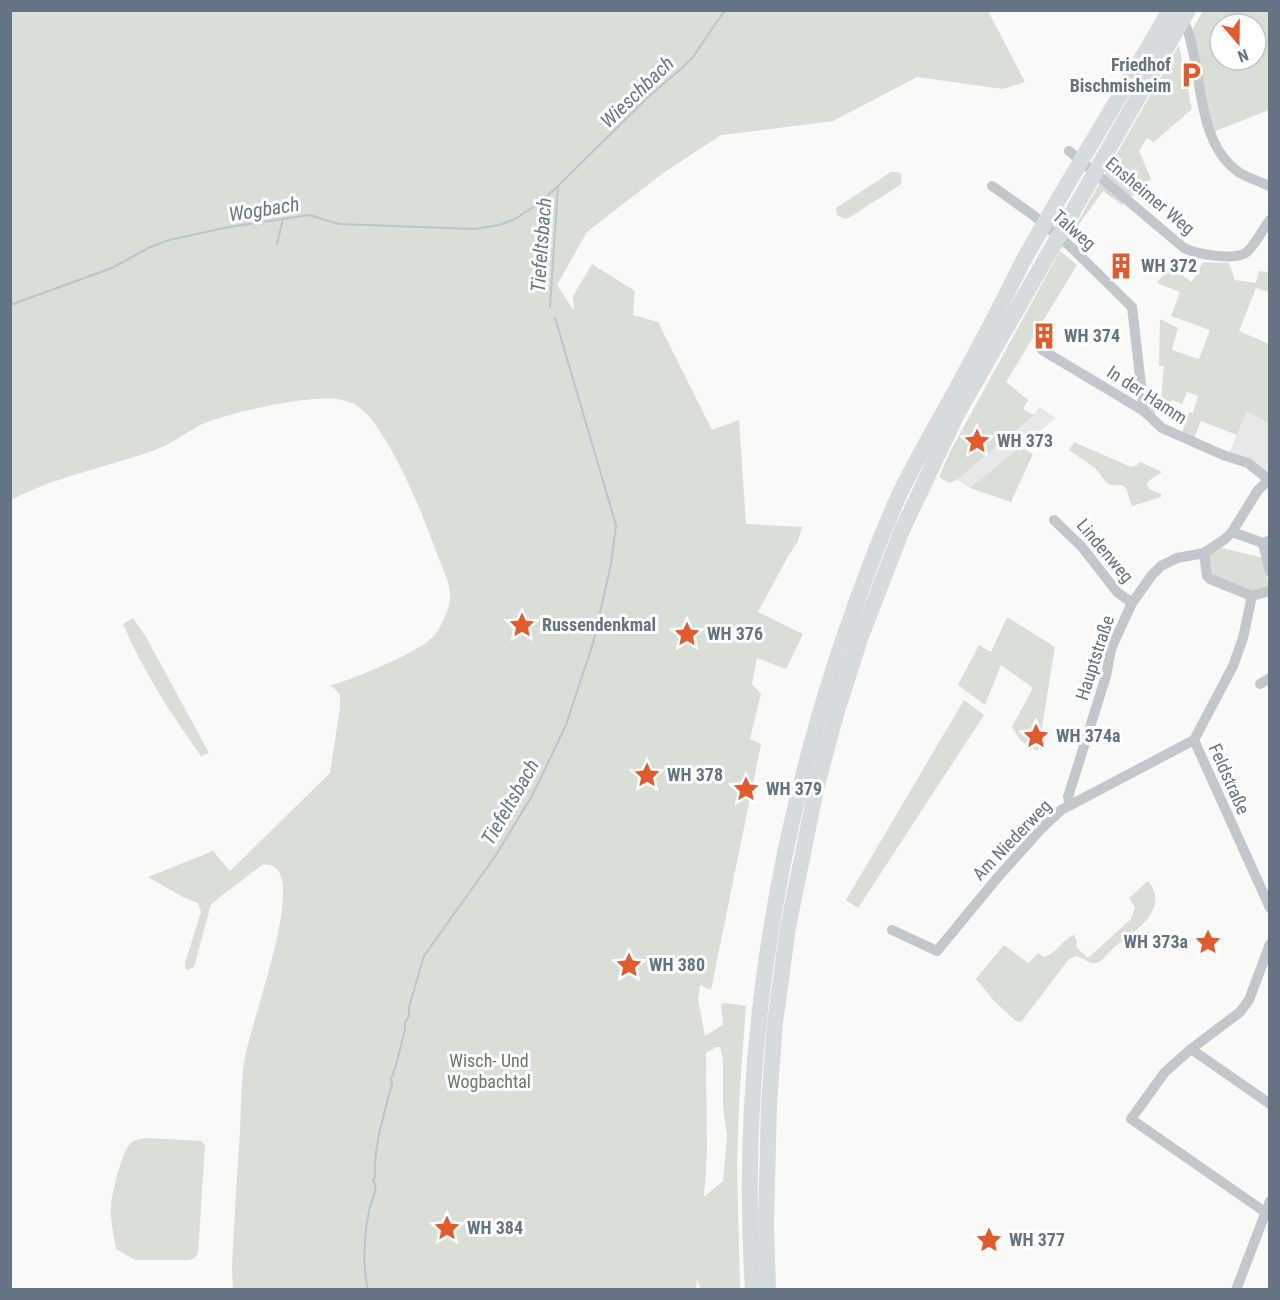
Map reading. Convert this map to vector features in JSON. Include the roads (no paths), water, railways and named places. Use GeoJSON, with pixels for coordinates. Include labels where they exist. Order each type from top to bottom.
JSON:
{"type":"FeatureCollection","features":[{"type":"Feature","properties":{"kind":"highway"},"geometry":{"type":"LineString","coordinates":[[753,1290],[750,1155],[771,987],[782,866],[800,786],[846,630],[874,554],[902,491],[1035,258],[1172,10]]}},
{"type":"Feature","properties":{"kind":"highway"},"geometry":{"type":"LineString","coordinates":[[1035,258],[1188,10]]}},
{"type":"Feature","properties":{"kind":"highway"},"geometry":{"type":"LineString","coordinates":[[767,1021],[768,1290]]}},
{"type":"Feature","properties":{"kind":"street"},"geometry":{"type":"LineString","coordinates":[[1172,10],[1186,25],[1189,33],[1215,145],[1224,158],[1239,172],[1269,186]]}},
{"type":"Feature","properties":{"kind":"street","name":"Ensheimer Weg"},"geometry":{"type":"LineString","coordinates":[[1069,151],[1184,248],[1195,253],[1242,255],[1247,252],[1269,220]]}},
{"type":"Feature","properties":{"kind":"street","name":"Talweg"},"geometry":{"type":"LineString","coordinates":[[992,186],[1072,248],[1132,307],[1144,411]]}},
{"type":"Feature","properties":{"kind":"street","name":"In der Hamm"},"geometry":{"type":"LineString","coordinates":[[1042,350],[1144,411],[1162,428],[1248,464],[1269,479]]}},
{"type":"Feature","properties":{"kind":"street","name":"Hauptstraße"},"geometry":{"type":"LineString","coordinates":[[1070,805],[1068,800],[1070,789],[1106,676],[1111,649],[1132,603],[1161,566],[1177,558],[1204,553],[1232,532],[1258,490],[1269,479]]}},
{"type":"Feature","properties":{"kind":"street","name":"Lindenweg"},"geometry":{"type":"LineString","coordinates":[[1054,520],[1083,547],[1117,592],[1132,603]]}},
{"type":"Feature","properties":{"kind":"street"},"geometry":{"type":"LineString","coordinates":[[1232,532],[1266,541],[1269,572]]}},
{"type":"Feature","properties":{"kind":"street"},"geometry":{"type":"LineString","coordinates":[[1204,553],[1207,576],[1252,596],[1269,591]]}},
{"type":"Feature","properties":{"kind":"street","name":"Feldstraße"},"geometry":{"type":"LineString","coordinates":[[1252,596],[1243,638],[1233,666],[1194,740],[1269,908]]}},
{"type":"Feature","properties":{"kind":"street","name":"Am Niederweg"},"geometry":{"type":"LineString","coordinates":[[892,930],[937,951],[1042,828],[1070,805],[1194,740]]}},
{"type":"Feature","properties":{"kind":"street"},"geometry":{"type":"LineString","coordinates":[[1265,1212],[1131,1119],[1165,1072],[1240,1012],[1250,1000],[1269,944]]}},
{"type":"Feature","properties":{"kind":"street"},"geometry":{"type":"LineString","coordinates":[[1191,1049],[1269,1104]]}},
{"type":"Feature","properties":{"kind":"street"},"geometry":{"type":"LineString","coordinates":[[1236,1290],[1269,1201]]}},
{"type":"Feature","properties":{"kind":"waterway","name":"Wogbach"},"geometry":{"type":"LineString","coordinates":[[10,305],[112,268],[150,247],[169,240],[229,227],[309,215],[339,224],[475,229],[499,225],[515,219],[538,204],[558,186],[648,97],[682,68],[693,57],[725,10]]}},
{"type":"Feature","properties":{"kind":"waterway","name":"Tiefeltsbach"},"geometry":{"type":"LineString","coordinates":[[550,307],[558,187]]}},
{"type":"Feature","properties":{"kind":"waterway"},"geometry":{"type":"LineString","coordinates":[[277,244],[283,219]]}},
{"type":"Feature","properties":{"kind":"waterway","name":"Tiefeltsbach"},"geometry":{"type":"LineString","coordinates":[[368,1290],[364,1259],[365,1237],[375,1190],[373,1180],[377,1143],[392,1084],[391,1077],[394,1075],[405,1023],[409,1016],[409,1007],[424,956],[496,855],[533,794],[566,725],[593,643],[611,564],[616,525],[555,318]]}},
{"type":"Feature","properties":{"kind":"place","name":"Friedhof Bischmisheim"},"geometry":{"type":"Point","coordinates":[1191,75]}},
{"type":"Feature","properties":{"kind":"place","name":"WH 372"},"geometry":{"type":"Point","coordinates":[1121,266]}},
{"type":"Feature","properties":{"kind":"place","name":"WH 374"},"geometry":{"type":"Point","coordinates":[1044,336]}},
{"type":"Feature","properties":{"kind":"place","name":"WH 373"},"geometry":{"type":"Point","coordinates":[977,441]}},
{"type":"Feature","properties":{"kind":"place","name":"Russendenkmal"},"geometry":{"type":"Point","coordinates":[522,625]}},
{"type":"Feature","properties":{"kind":"place","name":"WH 376"},"geometry":{"type":"Point","coordinates":[687,634]}},
{"type":"Feature","properties":{"kind":"place","name":"WH 374a"},"geometry":{"type":"Point","coordinates":[1036,736]}},
{"type":"Feature","properties":{"kind":"place","name":"WH 378"},"geometry":{"type":"Point","coordinates":[647,775]}},
{"type":"Feature","properties":{"kind":"place","name":"WH 379"},"geometry":{"type":"Point","coordinates":[746,789]}},
{"type":"Feature","properties":{"kind":"place","name":"WH 373a"},"geometry":{"type":"Point","coordinates":[1208,942]}},
{"type":"Feature","properties":{"kind":"place","name":"WH 380"},"geometry":{"type":"Point","coordinates":[629,965]}},
{"type":"Feature","properties":{"kind":"place","name":"WH 384"},"geometry":{"type":"Point","coordinates":[447,1228]}},
{"type":"Feature","properties":{"kind":"place","name":"WH 377"},"geometry":{"type":"Point","coordinates":[989,1240]}},
{"type":"Feature","properties":{"kind":"water label","name":"Wieschbach"},"geometry":{"type":"Point","coordinates":[637,92]}},
{"type":"Feature","properties":{"kind":"park label","name":"Wisch- Und Wogbachtal"},"geometry":{"type":"Point","coordinates":[489,1071]}}]}
